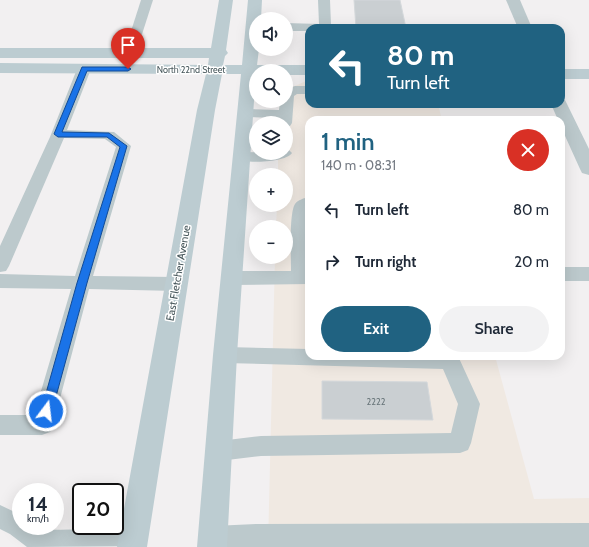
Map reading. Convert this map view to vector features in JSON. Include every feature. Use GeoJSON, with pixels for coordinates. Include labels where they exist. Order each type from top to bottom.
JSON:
{"type":"FeatureCollection","features":[{"type":"Feature","properties":{"kind":"main road","name":"East Fletcher Avenue"},"geometry":{"type":"LineString","coordinates":[[132,546],[206,110],[217,61],[226,0]]}},
{"type":"Feature","properties":{"kind":"main road"},"geometry":{"type":"LineString","coordinates":[[255,0],[255,12]]}},
{"type":"Feature","properties":{"kind":"main road","name":"North 22nd Street"},"geometry":{"type":"LineString","coordinates":[[0,53],[130,53],[217,61]]}},
{"type":"Feature","properties":{"kind":"main road"},"geometry":{"type":"LineString","coordinates":[[213,542],[241,157],[251,56]]}},
{"type":"Feature","properties":{"kind":"main road","name":"North 22nd Street"},"geometry":{"type":"LineString","coordinates":[[250,61],[262,56]]}},
{"type":"Feature","properties":{"kind":"main road","name":"North 22nd Street"},"geometry":{"type":"LineString","coordinates":[[0,68],[84,69],[217,61],[250,61],[305,69]]}},
{"type":"Feature","properties":{"kind":"main road"},"geometry":{"type":"LineString","coordinates":[[565,65],[589,74]]}},
{"type":"Feature","properties":{"kind":"street"},"geometry":{"type":"LineString","coordinates":[[512,0],[523,24]]}},
{"type":"Feature","properties":{"kind":"street"},"geometry":{"type":"LineString","coordinates":[[565,117],[589,169]]}},
{"type":"Feature","properties":{"kind":"lane"},"geometry":{"type":"LineString","coordinates":[[130,53],[147,0]]}},
{"type":"Feature","properties":{"kind":"lane"},"geometry":{"type":"LineString","coordinates":[[324,0],[326,24]]}},
{"type":"Feature","properties":{"kind":"lane"},"geometry":{"type":"LineString","coordinates":[[293,27],[305,27]]}},
{"type":"Feature","properties":{"kind":"lane"},"geometry":{"type":"LineString","coordinates":[[0,266],[58,134],[84,69]]}},
{"type":"Feature","properties":{"kind":"lane"},"geometry":{"type":"LineString","coordinates":[[285,116],[287,94],[295,90],[305,90]]}},
{"type":"Feature","properties":{"kind":"lane"},"geometry":{"type":"LineString","coordinates":[[245,113],[265,116]]}},
{"type":"Feature","properties":{"kind":"lane"},"geometry":{"type":"LineString","coordinates":[[0,425],[42,425],[82,283],[124,146],[109,135],[58,134]]}},
{"type":"Feature","properties":{"kind":"lane"},"geometry":{"type":"LineString","coordinates":[[241,157],[249,157]]}},
{"type":"Feature","properties":{"kind":"lane"},"geometry":{"type":"LineString","coordinates":[[232,278],[304,277],[300,218],[302,206],[305,204]]}},
{"type":"Feature","properties":{"kind":"lane"},"geometry":{"type":"LineString","coordinates":[[565,274],[589,274]]}},
{"type":"Feature","properties":{"kind":"lane"},"geometry":{"type":"LineString","coordinates":[[0,280],[176,284]]}},
{"type":"Feature","properties":{"kind":"lane"},"geometry":{"type":"LineString","coordinates":[[226,355],[305,357]]}},
{"type":"Feature","properties":{"kind":"lane"},"geometry":{"type":"LineString","coordinates":[[219,451],[261,446],[460,443],[469,404],[450,361],[413,360]]}},
{"type":"Feature","properties":{"kind":"lane"},"geometry":{"type":"LineString","coordinates":[[0,517],[19,526],[24,540],[40,542],[91,542],[132,546]]}},
{"type":"Feature","properties":{"kind":"lane"},"geometry":{"type":"LineString","coordinates":[[213,542],[256,536],[589,535]]}},
{"type":"Feature","properties":{"kind":"shaded area"},"geometry":{"type":"Polygon","coordinates":[[[305,81],[305,108],[439,108],[441,116],[305,116],[305,360],[496,360],[534,499],[589,498],[589,547],[268,547],[275,264],[293,264],[293,220],[276,220],[277,212],[293,212],[293,168],[278,168],[278,160],[293,160],[293,116],[279,116],[279,108],[293,108],[293,87],[305,81]]]}},
{"type":"Feature","properties":{"kind":"building"},"geometry":{"type":"Polygon","coordinates":[[[354,0],[400,0],[405,24],[356,24],[354,0]]]}},
{"type":"Feature","properties":{"kind":"building"},"geometry":{"type":"Polygon","coordinates":[[[322,381],[427,382],[433,420],[322,419],[322,381]]]}},
{"type":"Feature","properties":{"kind":"route"},"geometry":{"type":"LineString","coordinates":[[46,411],[82,283],[124,146],[109,135],[58,134],[84,69],[128,69]]}}]}
